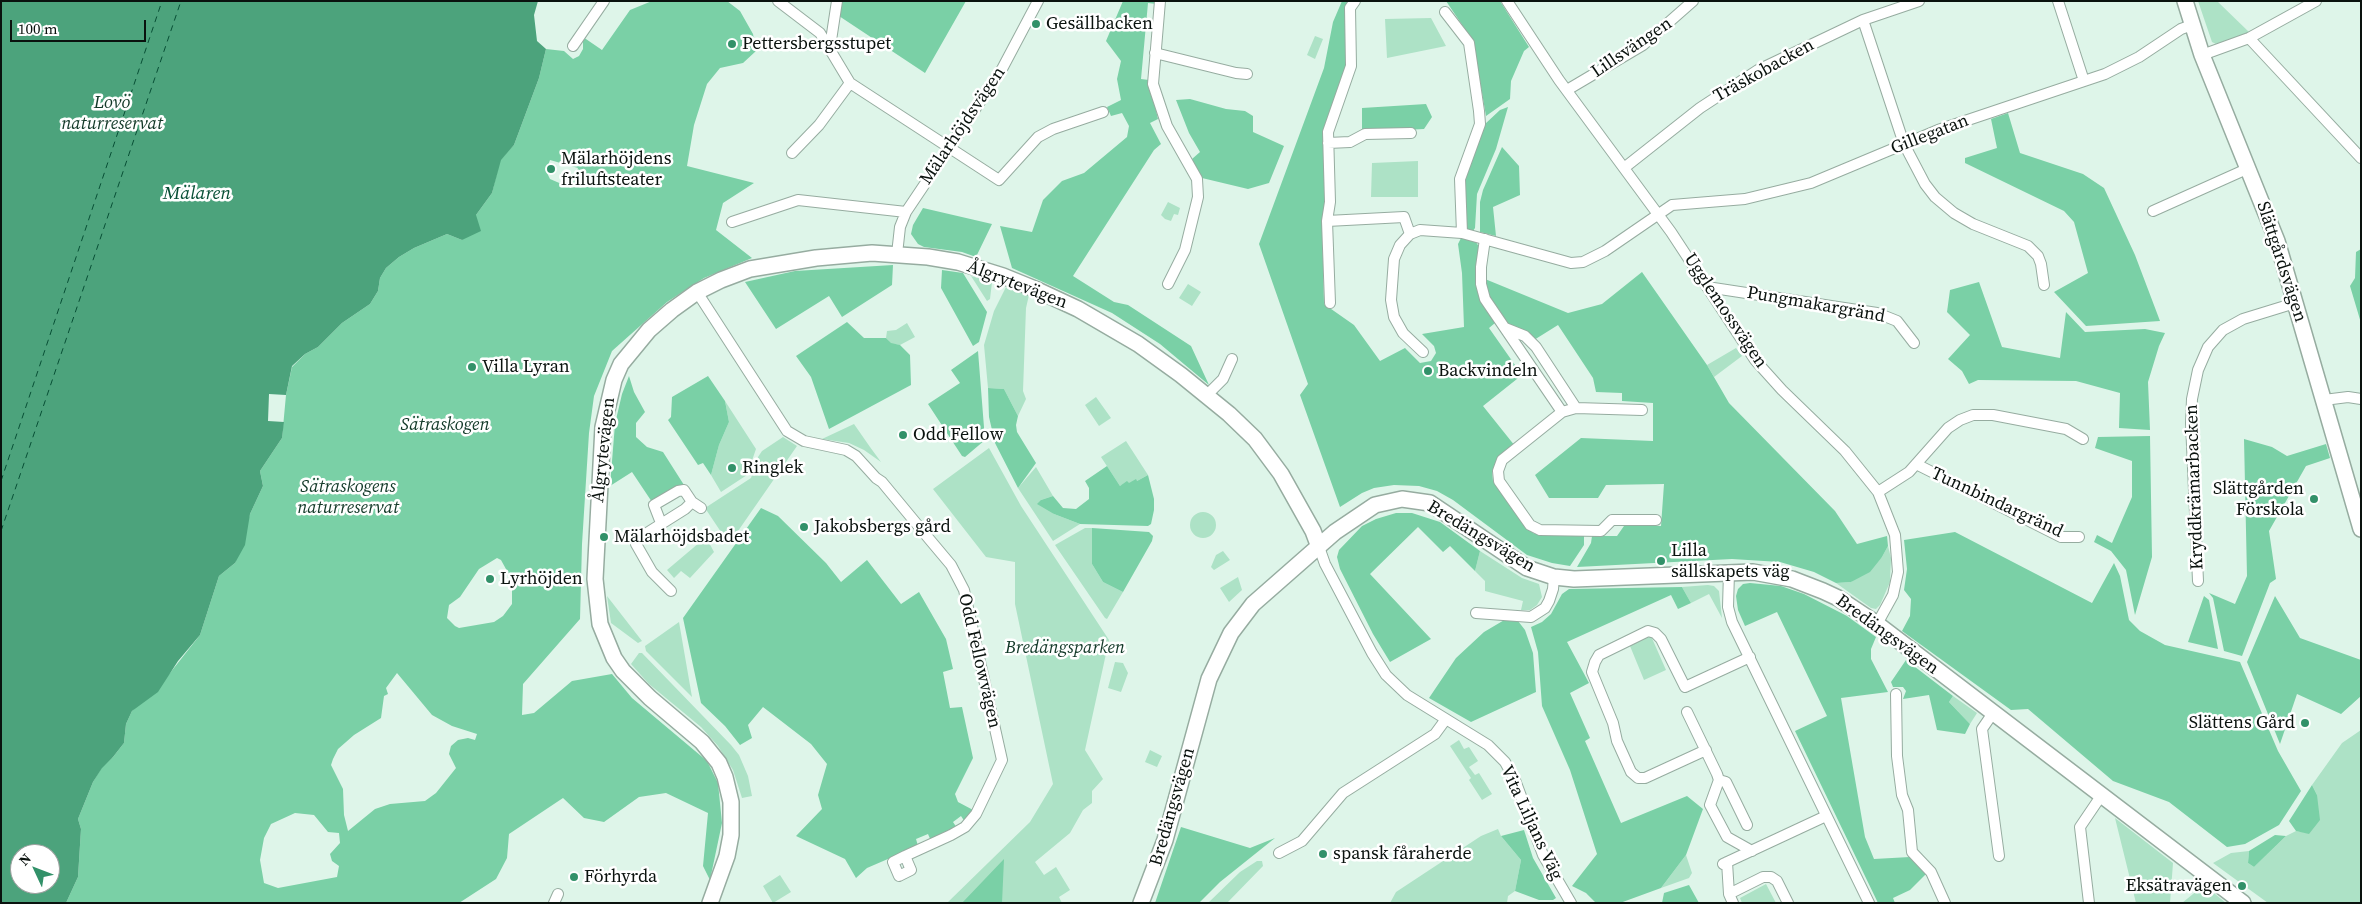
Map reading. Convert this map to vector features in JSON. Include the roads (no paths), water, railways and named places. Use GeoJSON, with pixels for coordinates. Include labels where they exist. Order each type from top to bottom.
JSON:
{"type":"FeatureCollection","features":[{"type":"Feature","properties":{"kind":"street"},"geometry":{"type":"LineString","coordinates":[[573,46],[604,1]]}},
{"type":"Feature","properties":{"kind":"street"},"geometry":{"type":"LineString","coordinates":[[778,1],[815,28],[830,47],[850,83],[999,180],[1015,160],[1038,137],[1053,129],[1103,112]]}},
{"type":"Feature","properties":{"kind":"street"},"geometry":{"type":"LineString","coordinates":[[830,47],[837,1]]}},
{"type":"Feature","properties":{"kind":"street","name":"Mälarhöjdsvägen"},"geometry":{"type":"LineString","coordinates":[[897,254],[900,227],[906,212],[1002,69],[1038,1]]}},
{"type":"Feature","properties":{"kind":"street"},"geometry":{"type":"LineString","coordinates":[[1160,1],[1154,84],[1157,100],[1167,126],[1197,179],[1198,197],[1183,256],[1168,284]]}},
{"type":"Feature","properties":{"kind":"street"},"geometry":{"type":"LineString","coordinates":[[1330,303],[1327,221],[1330,202],[1328,132],[1351,66],[1350,8],[1355,1]]}},
{"type":"Feature","properties":{"kind":"street","name":"Ugglemossvägen"},"geometry":{"type":"LineString","coordinates":[[1507,1],[1567,90],[1658,214],[1755,360],[1782,390],[1844,451],[1878,492],[1893,530],[1898,572],[1893,595],[1877,624]]}},
{"type":"Feature","properties":{"kind":"street","name":"Lillsvängen"},"geometry":{"type":"LineString","coordinates":[[1567,90],[1643,45],[1693,1]]}},
{"type":"Feature","properties":{"kind":"street","name":"Träskobacken"},"geometry":{"type":"LineString","coordinates":[[1624,168],[1700,108],[1764,67],[1862,20],[1919,1]]}},
{"type":"Feature","properties":{"kind":"street"},"geometry":{"type":"LineString","coordinates":[[2058,1],[2084,81]]}},
{"type":"Feature","properties":{"kind":"street","name":"Slättgårdsvägen"},"geometry":{"type":"LineString","coordinates":[[2185,1],[2202,55],[2277,240],[2361,529]]}},
{"type":"Feature","properties":{"kind":"street"},"geometry":{"type":"LineString","coordinates":[[2202,55],[2249,38],[2316,1]]}},
{"type":"Feature","properties":{"kind":"street"},"geometry":{"type":"LineString","coordinates":[[1445,12],[1469,43],[1480,124],[1460,179],[1462,233]]}},
{"type":"Feature","properties":{"kind":"street"},"geometry":{"type":"LineString","coordinates":[[1862,20],[1904,144],[1925,184],[1946,208],[1973,224],[2019,242],[2034,251],[2041,264],[2044,285]]}},
{"type":"Feature","properties":{"kind":"street","name":"Gillegatan"},"geometry":{"type":"LineString","coordinates":[[1658,214],[1672,205],[1739,200],[1784,191],[1811,183],[1967,120],[2123,66],[2181,29],[2192,25]]}},
{"type":"Feature","properties":{"kind":"street"},"geometry":{"type":"LineString","coordinates":[[2249,38],[2361,158]]}},
{"type":"Feature","properties":{"kind":"street"},"geometry":{"type":"LineString","coordinates":[[1155,53],[1236,73],[1248,74]]}},
{"type":"Feature","properties":{"kind":"street"},"geometry":{"type":"LineString","coordinates":[[792,153],[819,125],[850,83]]}},
{"type":"Feature","properties":{"kind":"street"},"geometry":{"type":"LineString","coordinates":[[1328,143],[1350,142],[1365,134],[1411,133]]}},
{"type":"Feature","properties":{"kind":"street"},"geometry":{"type":"LineString","coordinates":[[2153,211],[2249,168]]}},
{"type":"Feature","properties":{"kind":"street"},"geometry":{"type":"LineString","coordinates":[[732,222],[798,200],[906,212]]}},
{"type":"Feature","properties":{"kind":"street"},"geometry":{"type":"LineString","coordinates":[[1423,352],[1403,333],[1394,317],[1391,300],[1394,259],[1400,245],[1410,234],[1420,230],[1462,233],[1571,263],[1579,263],[1597,256],[1658,214]]}},
{"type":"Feature","properties":{"kind":"street"},"geometry":{"type":"LineString","coordinates":[[1327,221],[1404,217],[1410,234]]}},
{"type":"Feature","properties":{"kind":"street"},"geometry":{"type":"LineString","coordinates":[[1485,239],[1480,267],[1481,284],[1485,298],[1562,412]]}},
{"type":"Feature","properties":{"kind":"street","name":"Ålgrytevägen"},"geometry":{"type":"LineString","coordinates":[[710,903],[731,835],[731,802],[725,777],[719,764],[702,742],[645,693],[623,671],[614,658],[600,624],[595,579],[603,427],[614,380],[621,364],[649,330],[697,292],[742,272],[778,263],[872,253],[897,254],[958,262],[1003,276],[1035,289],[1078,309],[1155,355],[1207,395],[1245,429],[1267,454],[1313,531],[1319,547]]}},
{"type":"Feature","properties":{"kind":"street","name":"Pungmakargränd"},"geometry":{"type":"LineString","coordinates":[[1707,287],[1877,313],[1899,323],[1914,343]]}},
{"type":"Feature","properties":{"kind":"street","name":"Odd Fellowvägen"},"geometry":{"type":"LineString","coordinates":[[697,292],[788,431],[804,441],[846,450],[856,456],[882,482],[951,565],[964,590],[1002,760],[976,814],[965,827],[905,856]]}},
{"type":"Feature","properties":{"kind":"street","name":"Kryddkrämarbacken"},"geometry":{"type":"LineString","coordinates":[[2198,581],[2191,423],[2192,394],[2198,370],[2208,347],[2228,326],[2243,319],[2295,303]]}},
{"type":"Feature","properties":{"kind":"street"},"geometry":{"type":"LineString","coordinates":[[1504,328],[1525,336],[1531,342],[1576,408]]}},
{"type":"Feature","properties":{"kind":"street"},"geometry":{"type":"LineString","coordinates":[[1207,395],[1223,378],[1232,360]]}},
{"type":"Feature","properties":{"kind":"street"},"geometry":{"type":"LineString","coordinates":[[2324,400],[2348,397],[2361,399]]}},
{"type":"Feature","properties":{"kind":"street"},"geometry":{"type":"LineString","coordinates":[[1642,410],[1576,408],[1562,412],[1502,460],[1498,471],[1499,481],[1530,526],[1540,530],[1601,531],[1612,520],[1656,520]]}},
{"type":"Feature","properties":{"kind":"street"},"geometry":{"type":"LineString","coordinates":[[1878,492],[1901,478],[1948,428],[1960,420],[1974,415],[1993,415],[2066,429],[2083,439]]}},
{"type":"Feature","properties":{"kind":"street","name":"Tunnbindargränd"},"geometry":{"type":"LineString","coordinates":[[1916,464],[2061,537],[2079,537]]}},
{"type":"Feature","properties":{"kind":"street"},"geometry":{"type":"LineString","coordinates":[[662,523],[654,505],[684,490],[692,502],[701,508]]}},
{"type":"Feature","properties":{"kind":"street","name":"Bredängsvägen"},"geometry":{"type":"LineString","coordinates":[[1141,903],[1165,840],[1209,679],[1222,648],[1253,604],[1360,513],[1388,501],[1415,500],[1430,503],[1444,510],[1527,568],[1554,578],[1574,579],[1729,572],[1777,575],[1807,584],[1838,598],[1877,624],[2244,903]]}},
{"type":"Feature","properties":{"kind":"street"},"geometry":{"type":"LineString","coordinates":[[672,591],[652,572],[636,544],[639,538],[685,509],[692,502]]}},
{"type":"Feature","properties":{"kind":"street","name":"Vita Liljans Väg"},"geometry":{"type":"LineString","coordinates":[[1319,547],[1334,580],[1383,671],[1407,695],[1488,745],[1505,762],[1515,780],[1543,855],[1571,903]]}},
{"type":"Feature","properties":{"kind":"street"},"geometry":{"type":"LineString","coordinates":[[1729,572],[1728,607],[1732,622],[1869,903]]}},
{"type":"Feature","properties":{"kind":"street"},"geometry":{"type":"LineString","coordinates":[[1476,613],[1531,618],[1545,608],[1554,588],[1554,578]]}},
{"type":"Feature","properties":{"kind":"street"},"geometry":{"type":"LineString","coordinates":[[1706,750],[1645,778],[1638,778],[1631,772],[1616,741],[1613,723],[1592,672],[1595,662],[1599,655],[1648,631],[1655,633],[1662,639],[1685,687],[1750,657]]}},
{"type":"Feature","properties":{"kind":"street"},"geometry":{"type":"LineString","coordinates":[[1896,694],[1897,756],[1902,795],[1908,810],[1912,852],[1932,872],[1945,903]]}},
{"type":"Feature","properties":{"kind":"street"},"geometry":{"type":"LineString","coordinates":[[1687,712],[1719,780],[1710,805],[1727,837],[1752,851]]}},
{"type":"Feature","properties":{"kind":"street"},"geometry":{"type":"LineString","coordinates":[[1993,714],[1982,729],[1999,856]]}},
{"type":"Feature","properties":{"kind":"street"},"geometry":{"type":"LineString","coordinates":[[1279,853],[1302,841],[1343,793],[1435,734],[1446,719]]}},
{"type":"Feature","properties":{"kind":"street"},"geometry":{"type":"LineString","coordinates":[[1719,780],[1726,782],[1747,825]]}},
{"type":"Feature","properties":{"kind":"street"},"geometry":{"type":"LineString","coordinates":[[2088,903],[2080,826],[2102,796]]}},
{"type":"Feature","properties":{"kind":"street"},"geometry":{"type":"LineString","coordinates":[[1788,903],[1777,882],[1771,877],[1763,877],[1731,898],[1725,863],[1826,816]]}},
{"type":"Feature","properties":{"kind":"water","name":"Mälaren"},"geometry":{"type":"Polygon","coordinates":[[[1,1],[538,1],[534,15],[537,41],[546,49],[539,78],[514,145],[501,160],[492,193],[476,215],[481,231],[462,240],[447,234],[414,248],[399,257],[386,268],[380,278],[378,291],[370,304],[342,323],[318,347],[305,354],[292,366],[286,395],[269,394],[268,421],[284,422],[282,438],[260,471],[263,486],[250,514],[245,545],[235,563],[219,576],[200,635],[178,661],[158,692],[132,711],[126,724],[124,743],[102,768],[93,782],[78,819],[81,829],[78,877],[66,903],[1,903],[1,1]]]}},
{"type":"Feature","properties":{"kind":"place","name":"Gesällbacken"},"geometry":{"type":"Point","coordinates":[1036,24]}},
{"type":"Feature","properties":{"kind":"place","name":"Pettersbergsstupet"},"geometry":{"type":"Point","coordinates":[732,44]}},
{"type":"Feature","properties":{"kind":"place","name":"Mälarhöjdens friluftsteater"},"geometry":{"type":"Point","coordinates":[551,169]}},
{"type":"Feature","properties":{"kind":"place","name":"Villa Lyran"},"geometry":{"type":"Point","coordinates":[472,367]}},
{"type":"Feature","properties":{"kind":"place","name":"Backvindeln"},"geometry":{"type":"Point","coordinates":[1428,371]}},
{"type":"Feature","properties":{"kind":"place","name":"Odd Fellow"},"geometry":{"type":"Point","coordinates":[903,435]}},
{"type":"Feature","properties":{"kind":"place","name":"Ringlek"},"geometry":{"type":"Point","coordinates":[732,468]}},
{"type":"Feature","properties":{"kind":"place","name":"Slättgården Förskola"},"geometry":{"type":"Point","coordinates":[2314,499]}},
{"type":"Feature","properties":{"kind":"place","name":"Jakobsbergs gård"},"geometry":{"type":"Point","coordinates":[804,527]}},
{"type":"Feature","properties":{"kind":"place","name":"Mälarhöjdsbadet"},"geometry":{"type":"Point","coordinates":[604,537]}},
{"type":"Feature","properties":{"kind":"place","name":"Lilla sällskapets väg"},"geometry":{"type":"Point","coordinates":[1661,561]}},
{"type":"Feature","properties":{"kind":"place","name":"Lyrhöjden"},"geometry":{"type":"Point","coordinates":[490,579]}},
{"type":"Feature","properties":{"kind":"place","name":"Slättens Gård"},"geometry":{"type":"Point","coordinates":[2305,723]}},
{"type":"Feature","properties":{"kind":"place","name":"spansk fåraherde"},"geometry":{"type":"Point","coordinates":[1323,854]}},
{"type":"Feature","properties":{"kind":"place","name":"Förhyrda"},"geometry":{"type":"Point","coordinates":[574,877]}},
{"type":"Feature","properties":{"kind":"place","name":"Eksätravägen"},"geometry":{"type":"Point","coordinates":[2242,886]}},
{"type":"Feature","properties":{"kind":"park label","name":"Lovö naturreservat"},"geometry":{"type":"Point","coordinates":[112,113]}},
{"type":"Feature","properties":{"kind":"park label","name":"Sätraskogen"},"geometry":{"type":"Point","coordinates":[445,425]}},
{"type":"Feature","properties":{"kind":"park label","name":"Sätraskogens naturreservat"},"geometry":{"type":"Point","coordinates":[348,497]}},
{"type":"Feature","properties":{"kind":"park label","name":"Bredängsparken"},"geometry":{"type":"Point","coordinates":[1065,648]}}]}
